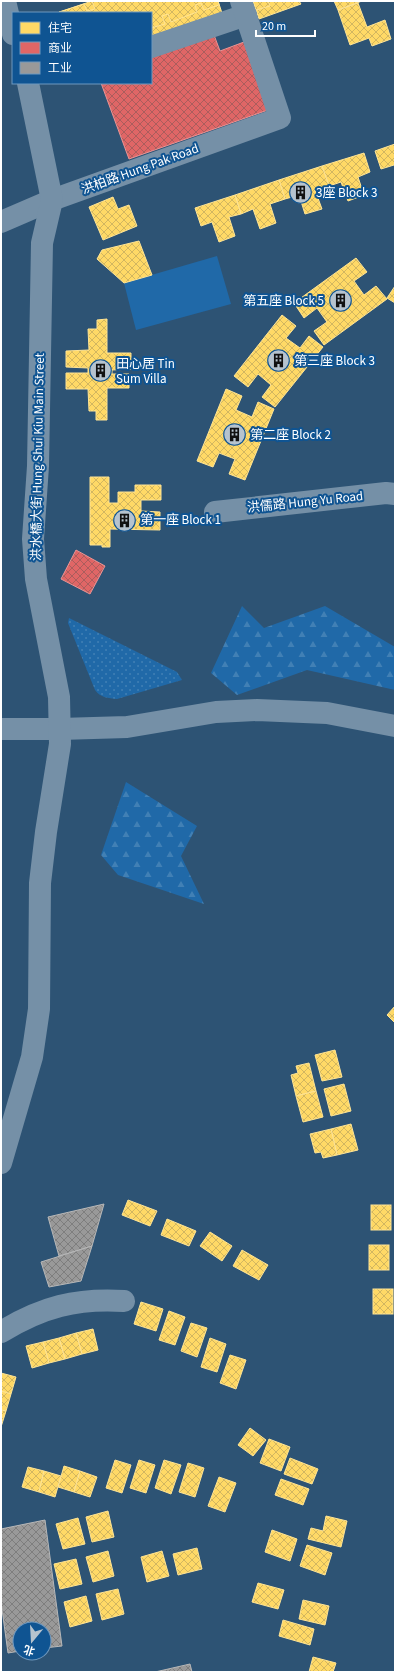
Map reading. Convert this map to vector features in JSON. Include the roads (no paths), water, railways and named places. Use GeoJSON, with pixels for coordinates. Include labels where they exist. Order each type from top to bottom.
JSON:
{"type":"FeatureCollection","features":[{"type":"Feature","properties":{"kind":"street"},"geometry":{"type":"LineString","coordinates":[[5,1],[12,30]]}},
{"type":"Feature","properties":{"kind":"street"},"geometry":{"type":"LineString","coordinates":[[152,47],[243,8]]}},
{"type":"Feature","properties":{"kind":"street","name":"洪柏路 Hung Pak Road"},"geometry":{"type":"LineString","coordinates":[[1,222],[52,200],[280,118],[243,8]]}},
{"type":"Feature","properties":{"kind":"street","name":"洪水橋大街 Hung Shui Kiu Main Street"},"geometry":{"type":"LineString","coordinates":[[1,1163],[32,1057],[39,1009],[40,883],[46,832],[60,744],[59,697],[36,579],[34,539],[38,466],[42,243],[52,200],[33,85]]}},
{"type":"Feature","properties":{"kind":"street","name":"洪儒路 Hung Yu Road"},"geometry":{"type":"LineString","coordinates":[[215,512],[378,494],[395,494]]}},
{"type":"Feature","properties":{"kind":"street"},"geometry":{"type":"LineString","coordinates":[[10,729],[60,729],[126,726],[216,712],[256,710],[328,713],[395,726]]}},
{"type":"Feature","properties":{"kind":"street"},"geometry":{"type":"LineString","coordinates":[[1,1332],[33,1314],[55,1306],[101,1300],[124,1301]]}},
{"type":"Feature","properties":{"kind":"place","name":"3座 Block 3"},"geometry":{"type":"Point","coordinates":[300,193]}},
{"type":"Feature","properties":{"kind":"place","name":"第五座 Block 5"},"geometry":{"type":"Point","coordinates":[340,301]}},
{"type":"Feature","properties":{"kind":"place","name":"第三座 Block 3"},"geometry":{"type":"Point","coordinates":[279,361]}},
{"type":"Feature","properties":{"kind":"place","name":"田心居 Tin Sum Villa"},"geometry":{"type":"Point","coordinates":[100,371]}},
{"type":"Feature","properties":{"kind":"place","name":"第二座 Block 2"},"geometry":{"type":"Point","coordinates":[235,435]}},
{"type":"Feature","properties":{"kind":"place","name":"第一座 Block 1"},"geometry":{"type":"Point","coordinates":[125,520]}}]}
